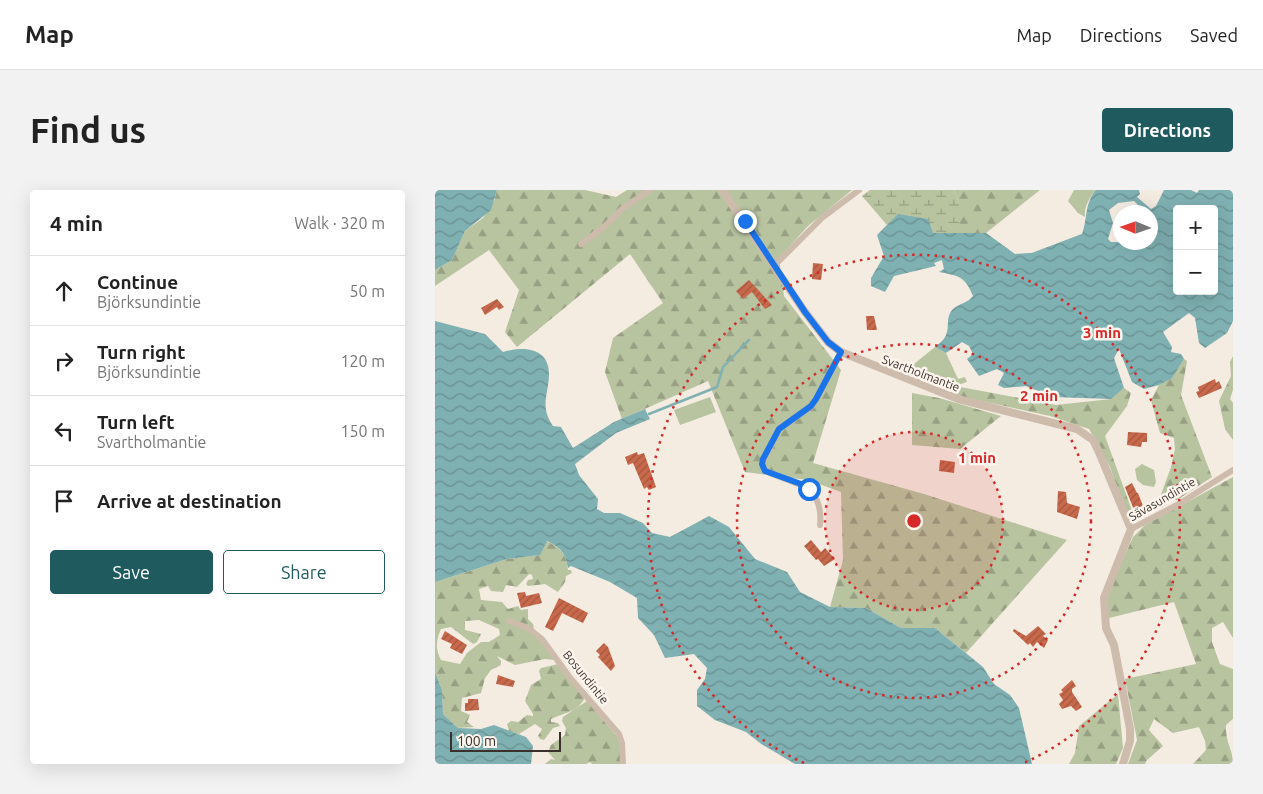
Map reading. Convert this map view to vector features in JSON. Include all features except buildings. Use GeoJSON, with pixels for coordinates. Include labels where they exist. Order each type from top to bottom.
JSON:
{"type":"FeatureCollection","features":[{"type":"Feature","properties":{"kind":"street"},"geometry":{"type":"LineString","coordinates":[[581,244],[604,227],[623,208],[651,190]]}},
{"type":"Feature","properties":{"kind":"street","name":"Svartholmantie"},"geometry":{"type":"LineString","coordinates":[[722,190],[828,342],[841,352],[958,399],[1077,429],[1086,434],[1098,450],[1131,529]]}},
{"type":"Feature","properties":{"kind":"street"},"geometry":{"type":"LineString","coordinates":[[775,265],[823,217],[859,190]]}},
{"type":"Feature","properties":{"kind":"street"},"geometry":{"type":"LineString","coordinates":[[819,526],[820,505],[809,489],[801,484],[765,471],[762,464],[779,429],[811,406],[816,399],[841,352]]}},
{"type":"Feature","properties":{"kind":"street","name":"Sävasundintie"},"geometry":{"type":"LineString","coordinates":[[1123,764],[1130,741],[1130,729],[1114,645],[1106,628],[1104,598],[1131,529],[1177,505],[1233,470]]}},
{"type":"Feature","properties":{"kind":"street","name":"Bosundintie"},"geometry":{"type":"LineString","coordinates":[[509,621],[535,632],[548,645],[571,680],[619,734],[622,743],[623,764]]}},
{"type":"Feature","properties":{"kind":"green space"},"geometry":{"type":"Polygon","coordinates":[[[497,190],[585,190],[616,197],[627,190],[852,190],[808,226],[779,258],[784,296],[841,370],[813,463],[924,494],[1067,540],[966,653],[935,628],[901,628],[866,608],[830,607],[843,560],[841,492],[808,480],[745,472],[708,381],[622,419],[605,372],[613,338],[663,303],[630,254],[517,347],[505,332],[519,290],[489,250],[435,286],[435,270],[452,260],[465,231],[483,218],[494,201],[497,190]]]}},
{"type":"Feature","properties":{"kind":"green space"},"geometry":{"type":"Polygon","coordinates":[[[870,190],[954,190],[959,203],[959,234],[986,233],[1014,254],[1032,253],[1082,234],[1084,230],[1090,233],[1039,270],[933,233],[883,229],[887,225],[862,196],[870,190]]]}},
{"type":"Feature","properties":{"kind":"green space"},"geometry":{"type":"Polygon","coordinates":[[[954,190],[1040,190],[986,233],[959,235],[959,203],[954,190]]]}},
{"type":"Feature","properties":{"kind":"green space"},"geometry":{"type":"Polygon","coordinates":[[[1074,190],[1096,190],[1087,203],[1085,217],[1078,213],[1068,201],[1074,190]]]}},
{"type":"Feature","properties":{"kind":"green space"},"geometry":{"type":"Polygon","coordinates":[[[935,347],[946,353],[958,379],[965,377],[967,382],[955,386],[910,374],[914,364],[935,347]]]}},
{"type":"Feature","properties":{"kind":"green space"},"geometry":{"type":"Polygon","coordinates":[[[1233,356],[1233,390],[1230,399],[1233,403],[1233,440],[1225,429],[1219,401],[1231,376],[1230,362],[1233,356]]]}},
{"type":"Feature","properties":{"kind":"green space"},"geometry":{"type":"Polygon","coordinates":[[[1184,359],[1187,361],[1181,395],[1212,477],[1177,500],[1159,500],[1171,467],[1175,449],[1174,438],[1160,433],[1151,400],[1159,385],[1172,377],[1184,359]]]}},
{"type":"Feature","properties":{"kind":"green space"},"geometry":{"type":"Polygon","coordinates":[[[955,386],[1056,405],[1111,399],[1124,388],[1131,393],[1127,406],[1105,436],[1135,519],[1129,522],[1110,467],[1089,429],[1050,416],[950,394],[955,386]]]}},
{"type":"Feature","properties":{"kind":"green space"},"geometry":{"type":"Polygon","coordinates":[[[912,393],[939,398],[1001,416],[960,449],[912,445],[912,393]]]}},
{"type":"Feature","properties":{"kind":"green space"},"geometry":{"type":"Polygon","coordinates":[[[710,397],[716,412],[680,425],[674,410],[710,397]]]}},
{"type":"Feature","properties":{"kind":"green space"},"geometry":{"type":"Polygon","coordinates":[[[1142,464],[1154,470],[1156,482],[1154,487],[1143,485],[1137,480],[1135,469],[1142,464]]]}},
{"type":"Feature","properties":{"kind":"green space"},"geometry":{"type":"Polygon","coordinates":[[[1233,477],[1233,638],[1223,622],[1212,628],[1212,642],[1220,664],[1233,669],[1233,719],[1226,725],[1233,764],[1193,764],[1206,750],[1205,741],[1199,727],[1173,733],[1154,719],[1149,730],[1163,746],[1145,764],[1128,764],[1137,740],[1125,679],[1196,664],[1174,602],[1109,618],[1106,606],[1108,593],[1133,537],[1145,525],[1233,477]]]}},
{"type":"Feature","properties":{"kind":"green space"},"geometry":{"type":"Polygon","coordinates":[[[546,541],[559,549],[564,555],[568,570],[571,570],[572,573],[566,576],[565,582],[558,592],[545,584],[528,586],[526,584],[528,580],[533,579],[532,575],[529,574],[517,587],[506,585],[503,592],[491,591],[488,586],[479,589],[481,600],[502,602],[508,609],[518,606],[521,610],[528,609],[528,619],[555,660],[545,659],[515,665],[497,656],[501,661],[501,665],[491,670],[485,678],[481,693],[462,698],[461,711],[470,715],[467,722],[474,727],[458,728],[443,714],[442,690],[435,672],[435,582],[507,559],[539,555],[546,541]],[[479,620],[465,621],[465,630],[481,634],[477,642],[473,644],[451,627],[441,629],[437,644],[441,660],[460,664],[467,653],[481,642],[489,642],[500,635],[499,629],[479,620]]]}},
{"type":"Feature","properties":{"kind":"green space"},"geometry":{"type":"Polygon","coordinates":[[[558,664],[585,697],[582,702],[575,709],[551,719],[551,722],[558,723],[560,726],[553,728],[544,740],[538,736],[542,729],[535,724],[519,734],[509,731],[507,724],[511,721],[518,722],[527,715],[533,716],[525,701],[531,685],[541,679],[539,671],[541,668],[558,664]]]}},
{"type":"Feature","properties":{"kind":"green space"},"geometry":{"type":"Polygon","coordinates":[[[1118,694],[1123,748],[1116,764],[1069,764],[1075,753],[1079,726],[1118,694]]]}},
{"type":"Feature","properties":{"kind":"green space"},"geometry":{"type":"Polygon","coordinates":[[[587,701],[620,740],[621,764],[592,764],[590,762],[586,764],[545,764],[551,759],[555,760],[548,752],[551,745],[565,735],[566,728],[562,721],[563,717],[587,701]]]}},
{"type":"Feature","properties":{"kind":"water"},"geometry":{"type":"Polygon","coordinates":[[[435,190],[497,190],[491,210],[465,231],[452,260],[435,270],[435,190]]]}},
{"type":"Feature","properties":{"kind":"water"},"geometry":{"type":"Polygon","coordinates":[[[1096,190],[1139,190],[1140,194],[1137,197],[1146,205],[1138,205],[1134,201],[1118,203],[1109,210],[1113,223],[1108,239],[1113,242],[1113,250],[1158,250],[1156,205],[1164,190],[1191,190],[1197,193],[1199,190],[1233,190],[1233,321],[1227,333],[1205,348],[1199,343],[1195,318],[1189,313],[1163,332],[1172,347],[1171,352],[1181,354],[1184,359],[1172,378],[1159,385],[1144,389],[1132,382],[1119,349],[1114,358],[1124,388],[1111,399],[1053,397],[1026,386],[1004,388],[998,385],[1004,373],[997,369],[979,376],[967,359],[973,354],[969,346],[962,342],[946,353],[935,347],[946,335],[948,318],[953,309],[973,296],[967,284],[961,278],[939,272],[944,269],[942,260],[934,263],[936,266],[894,276],[885,292],[871,286],[871,278],[884,256],[877,235],[898,214],[928,219],[933,233],[986,233],[1015,254],[1032,253],[1082,234],[1090,201],[1096,190]]]}},
{"type":"Feature","properties":{"kind":"water"},"geometry":{"type":"Polygon","coordinates":[[[435,321],[485,334],[503,352],[526,349],[544,358],[548,365],[549,374],[546,412],[553,426],[561,427],[573,448],[614,422],[645,409],[650,419],[616,433],[575,464],[579,475],[598,499],[597,509],[604,513],[620,513],[643,523],[652,533],[670,537],[709,516],[729,527],[755,559],[787,572],[800,592],[830,607],[866,608],[901,628],[935,628],[983,667],[994,684],[1010,695],[1019,708],[1032,764],[795,764],[760,743],[746,732],[715,720],[697,706],[697,690],[705,679],[707,668],[694,654],[665,658],[654,635],[638,618],[637,598],[610,582],[571,566],[568,568],[562,551],[547,541],[540,555],[507,559],[435,582],[435,321]]]}},
{"type":"Feature","properties":{"kind":"water"},"geometry":{"type":"Polygon","coordinates":[[[435,672],[442,690],[443,714],[458,728],[481,729],[494,725],[526,737],[533,746],[531,764],[435,764],[435,672]]]}},
{"type":"Feature","properties":{"kind":"waterway"},"geometry":{"type":"LineString","coordinates":[[649,414],[717,387],[723,367],[749,340]]}},
{"type":"Feature","properties":{"kind":"route"},"geometry":{"type":"LineString","coordinates":[[745,221],[805,312],[828,342],[841,352],[811,406],[779,429],[763,459],[762,464],[765,471],[801,484],[809,489]]}}]}
